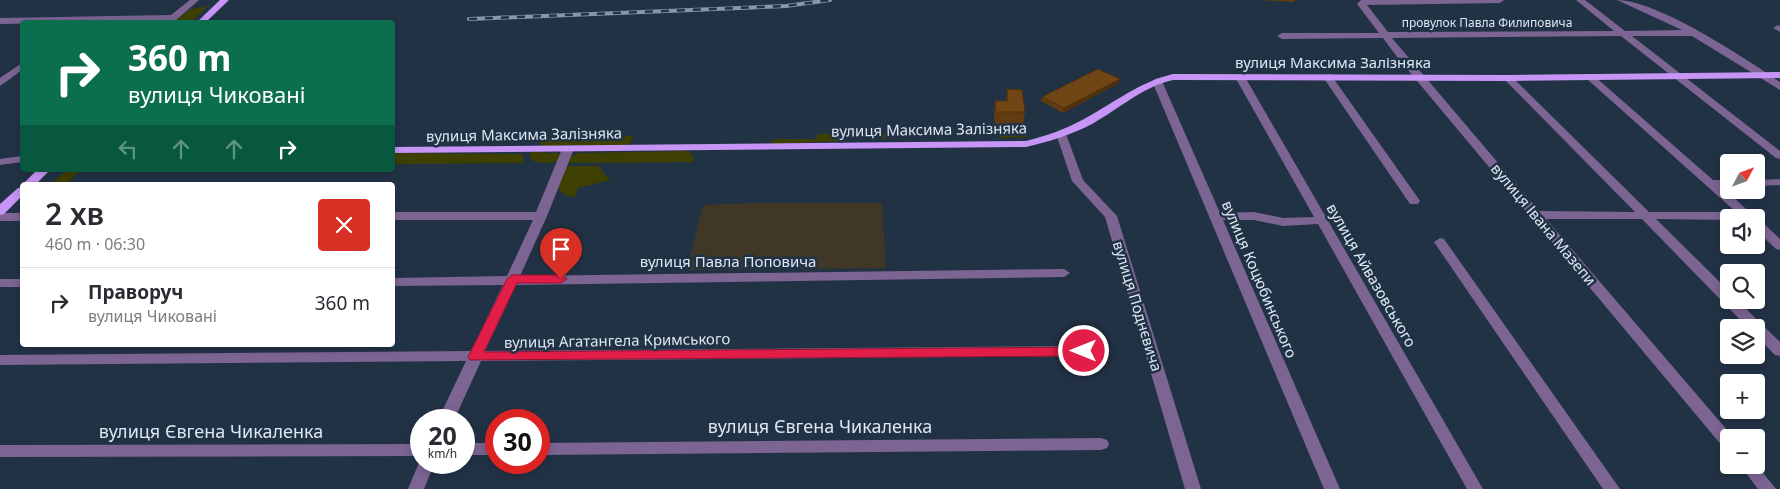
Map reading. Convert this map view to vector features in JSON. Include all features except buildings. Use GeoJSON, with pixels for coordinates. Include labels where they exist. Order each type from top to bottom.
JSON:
{"type":"FeatureCollection","features":[{"type":"Feature","properties":{"kind":"main road"},"geometry":{"type":"LineString","coordinates":[[203,20],[225,0]]}},
{"type":"Feature","properties":{"kind":"main road","name":"вулиця Максима Залізняка"},"geometry":{"type":"LineString","coordinates":[[395,150],[1026,144],[1061,134],[1088,122],[1157,81],[1173,77],[1508,78],[1780,75]]}},
{"type":"Feature","properties":{"kind":"main road"},"geometry":{"type":"LineString","coordinates":[[31,182],[42,172]]}},
{"type":"Feature","properties":{"kind":"main road"},"geometry":{"type":"LineString","coordinates":[[0,211],[20,192]]}},
{"type":"Feature","properties":{"kind":"street"},"geometry":{"type":"LineString","coordinates":[[172,20],[195,0]]}},
{"type":"Feature","properties":{"kind":"street","name":"вулиця Івана Мазепи"},"geometry":{"type":"LineString","coordinates":[[1500,0],[1363,2],[1362,4],[1400,55],[1720,432]]}},
{"type":"Feature","properties":{"kind":"street"},"geometry":{"type":"LineString","coordinates":[[1580,0],[1676,77],[1780,156]]}},
{"type":"Feature","properties":{"kind":"street"},"geometry":{"type":"LineString","coordinates":[[1621,0],[1671,22],[1780,87]]}},
{"type":"Feature","properties":{"kind":"street"},"geometry":{"type":"LineString","coordinates":[[2,23],[20,23]]}},
{"type":"Feature","properties":{"kind":"street","name":"провулок Павла Филиповича"},"geometry":{"type":"LineString","coordinates":[[1282,36],[1692,34]]}},
{"type":"Feature","properties":{"kind":"street"},"geometry":{"type":"LineString","coordinates":[[0,83],[20,68]]}},
{"type":"Feature","properties":{"kind":"street","name":"вулиця Айвазовського"},"geometry":{"type":"LineString","coordinates":[[1240,77],[1475,489]]}},
{"type":"Feature","properties":{"kind":"street"},"geometry":{"type":"LineString","coordinates":[[1328,77],[1414,201]]}},
{"type":"Feature","properties":{"kind":"street"},"geometry":{"type":"LineString","coordinates":[[1590,77],[1740,209]]}},
{"type":"Feature","properties":{"kind":"street"},"geometry":{"type":"LineString","coordinates":[[1508,78],[1720,291]]}},
{"type":"Feature","properties":{"kind":"street","name":"вулиця Коцюбинського"},"geometry":{"type":"LineString","coordinates":[[1157,81],[1332,489]]}},
{"type":"Feature","properties":{"kind":"street","name":"вулиця Поднєвича"},"geometry":{"type":"LineString","coordinates":[[1061,134],[1078,182],[1111,216],[1193,489]]}},
{"type":"Feature","properties":{"kind":"street"},"geometry":{"type":"LineString","coordinates":[[451,409],[541,216],[568,149]]}},
{"type":"Feature","properties":{"kind":"street"},"geometry":{"type":"LineString","coordinates":[[0,162],[20,159]]}},
{"type":"Feature","properties":{"kind":"street"},"geometry":{"type":"LineString","coordinates":[[1765,183],[1780,182]]}},
{"type":"Feature","properties":{"kind":"street"},"geometry":{"type":"LineString","coordinates":[[1710,183],[1720,183]]}},
{"type":"Feature","properties":{"kind":"street"},"geometry":{"type":"LineString","coordinates":[[1537,216],[1643,215],[1720,218]]}},
{"type":"Feature","properties":{"kind":"street"},"geometry":{"type":"LineString","coordinates":[[395,216],[541,216]]}},
{"type":"Feature","properties":{"kind":"street"},"geometry":{"type":"LineString","coordinates":[[1216,217],[1254,216],[1283,222],[1322,220]]}},
{"type":"Feature","properties":{"kind":"street"},"geometry":{"type":"LineString","coordinates":[[0,217],[20,217]]}},
{"type":"Feature","properties":{"kind":"street"},"geometry":{"type":"LineString","coordinates":[[1765,232],[1780,246]]}},
{"type":"Feature","properties":{"kind":"street"},"geometry":{"type":"LineString","coordinates":[[1440,242],[1612,489]]}},
{"type":"Feature","properties":{"kind":"street","name":"вулиця Павла Поповича"},"geometry":{"type":"LineString","coordinates":[[395,282],[1064,273]]}},
{"type":"Feature","properties":{"kind":"street"},"geometry":{"type":"LineString","coordinates":[[0,284],[20,283]]}},
{"type":"Feature","properties":{"kind":"street"},"geometry":{"type":"LineString","coordinates":[[1738,309],[1780,351]]}},
{"type":"Feature","properties":{"kind":"street","name":"вулиця Агатангела Кримського"},"geometry":{"type":"LineString","coordinates":[[0,360],[1084,351]]}},
{"type":"Feature","properties":{"kind":"street","name":"вулиця Євгена Чикаленка"},"geometry":{"type":"LineString","coordinates":[[550,449],[1101,444]]}},
{"type":"Feature","properties":{"kind":"street","name":"вулиця Євгена Чикаленка"},"geometry":{"type":"LineString","coordinates":[[0,452],[410,450]]}},
{"type":"Feature","properties":{"kind":"street"},"geometry":{"type":"LineString","coordinates":[[416,489],[422,474]]}},
{"type":"Feature","properties":{"kind":"street"},"geometry":{"type":"LineString","coordinates":[[1756,474],[1768,489]]}},
{"type":"Feature","properties":{"kind":"shaded area"},"geometry":{"type":"Polygon","coordinates":[[[208,6],[193,20],[176,20],[191,9],[208,6]]]}},
{"type":"Feature","properties":{"kind":"shaded area"},"geometry":{"type":"Polygon","coordinates":[[[998,127],[1025,127],[1028,137],[1000,138],[998,127]]]}},
{"type":"Feature","properties":{"kind":"shaded area"},"geometry":{"type":"Polygon","coordinates":[[[887,133],[887,139],[846,137],[844,141],[774,144],[771,142],[775,139],[817,139],[817,135],[820,134],[887,133]]]}},
{"type":"Feature","properties":{"kind":"shaded area"},"geometry":{"type":"Polygon","coordinates":[[[633,136],[630,144],[624,145],[543,146],[534,139],[536,137],[633,136]]]}},
{"type":"Feature","properties":{"kind":"shaded area"},"geometry":{"type":"Polygon","coordinates":[[[688,151],[693,156],[693,162],[566,163],[570,157],[578,153],[688,151]]]}},
{"type":"Feature","properties":{"kind":"shaded area"},"geometry":{"type":"Polygon","coordinates":[[[530,152],[557,153],[560,155],[560,160],[550,163],[535,162],[530,157],[530,152]]]}},
{"type":"Feature","properties":{"kind":"shaded area"},"geometry":{"type":"Polygon","coordinates":[[[395,153],[523,154],[523,163],[395,164],[395,153]]]}},
{"type":"Feature","properties":{"kind":"shaded area"},"geometry":{"type":"Polygon","coordinates":[[[566,166],[598,166],[610,180],[578,188],[576,196],[568,196],[558,188],[566,166]]]}},
{"type":"Feature","properties":{"kind":"shaded area"},"geometry":{"type":"Polygon","coordinates":[[[65,172],[79,172],[68,182],[53,182],[65,172]]]}},
{"type":"Feature","properties":{"kind":"shaded area"},"geometry":{"type":"Polygon","coordinates":[[[882,203],[886,268],[687,270],[703,205],[882,203]]]}},
{"type":"Feature","properties":{"kind":"railway"},"geometry":{"type":"LineString","coordinates":[[469,19],[786,6],[830,0]]}},
{"type":"Feature","properties":{"kind":"route"},"geometry":{"type":"LineString","coordinates":[[561,279],[512,279],[475,357],[1084,351]]}}]}
